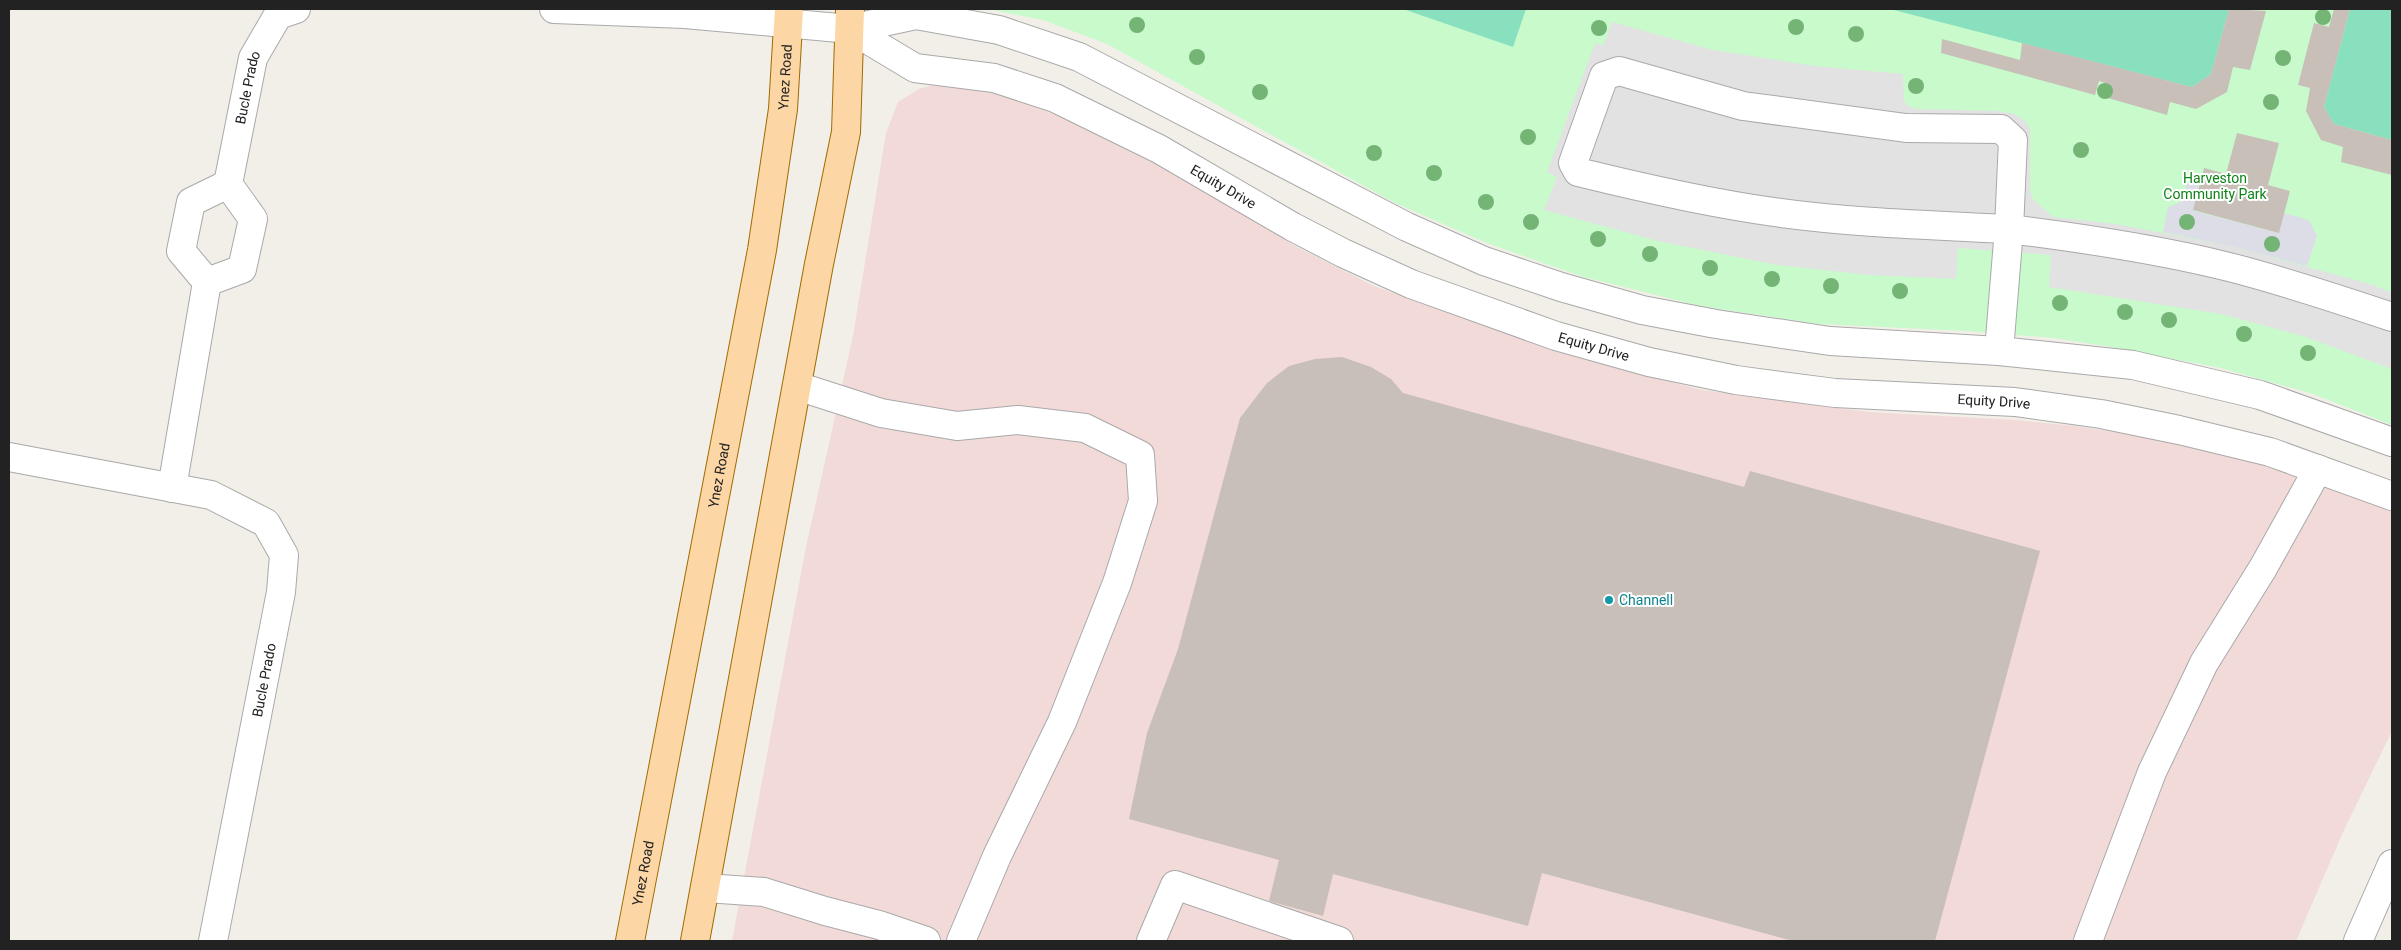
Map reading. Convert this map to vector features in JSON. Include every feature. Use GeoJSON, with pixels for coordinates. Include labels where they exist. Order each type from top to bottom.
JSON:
{"type":"FeatureCollection","features":[{"type":"Feature","properties":{"kind":"main road","name":"Ynez Road"},"geometry":{"type":"LineString","coordinates":[[630,941],[762,250],[784,109],[789,16]]}},
{"type":"Feature","properties":{"kind":"main road"},"geometry":{"type":"LineString","coordinates":[[696,941],[797,386],[846,132],[850,19]]}},
{"type":"Feature","properties":{"kind":"street","name":"Bucle Prado"},"geometry":{"type":"LineString","coordinates":[[228,184],[253,58],[278,15],[296,9]]}},
{"type":"Feature","properties":{"kind":"street"},"geometry":{"type":"LineString","coordinates":[[554,9],[789,16]]}},
{"type":"Feature","properties":{"kind":"street","name":"Equity Drive"},"geometry":{"type":"LineString","coordinates":[[789,16],[850,19],[916,15],[999,30],[1079,57],[1407,227],[1484,261],[1561,287],[1642,310],[1716,324],[1830,341],[1999,351],[2133,365],[2260,395],[2392,442]]}},
{"type":"Feature","properties":{"kind":"street","name":"Equity Drive"},"geometry":{"type":"LineString","coordinates":[[850,19],[915,68],[994,78],[1055,98],[1159,149],[1343,253],[1412,284],[1556,336],[1649,362],[1736,380],[1835,393],[2016,402],[2101,414],[2180,430],[2270,452],[2392,496]]}},
{"type":"Feature","properties":{"kind":"street"},"geometry":{"type":"LineString","coordinates":[[1999,351],[2009,229],[2013,140],[2001,129],[1906,128],[1743,106],[1618,71],[1604,76],[1574,162],[1578,172],[1701,200],[1776,212],[1895,224],[2009,229],[2126,247],[2228,267],[2309,289],[2392,317]]}},
{"type":"Feature","properties":{"kind":"street"},"geometry":{"type":"LineString","coordinates":[[172,488],[207,282],[181,251],[191,202],[228,184],[253,219],[242,269],[207,282]]}},
{"type":"Feature","properties":{"kind":"street"},"geometry":{"type":"LineString","coordinates":[[797,386],[881,413],[957,426],[1018,420],[1086,428],[1140,455],[1143,501],[1117,583],[1062,722],[997,856],[961,941]]}},
{"type":"Feature","properties":{"kind":"street","name":"Bucle Prado"},"geometry":{"type":"LineString","coordinates":[[9,457],[211,495],[266,523],[284,555],[281,592],[213,941]]}},
{"type":"Feature","properties":{"kind":"street"},"geometry":{"type":"LineString","coordinates":[[2088,941],[2152,772],[2204,663],[2263,568],[2318,469]]}},
{"type":"Feature","properties":{"kind":"street"},"geometry":{"type":"LineString","coordinates":[[2358,941],[2392,864]]}},
{"type":"Feature","properties":{"kind":"street"},"geometry":{"type":"LineString","coordinates":[[1151,941],[1174,885],[1340,941]]}},
{"type":"Feature","properties":{"kind":"street"},"geometry":{"type":"LineString","coordinates":[[706,888],[764,892],[879,925],[926,941]]}},
{"type":"Feature","properties":{"kind":"shaded area"},"geometry":{"type":"Polygon","coordinates":[[[1612,22],[1713,50],[1814,66],[1903,74],[1904,101],[1908,106],[1918,109],[1997,111],[2015,114],[2026,122],[2030,129],[2030,191],[2033,199],[2053,217],[2116,224],[2231,246],[2373,285],[2392,293],[2392,369],[2303,336],[2221,314],[2049,287],[2051,255],[1958,248],[1956,279],[1869,275],[1777,265],[1658,241],[1544,210],[1557,177],[1547,172],[1595,43],[1603,46],[1612,22]]]}},
{"type":"Feature","properties":{"kind":"shaded area"},"geometry":{"type":"Polygon","coordinates":[[[943,82],[994,91],[1086,127],[1189,181],[1295,246],[1374,286],[1558,352],[1702,390],[1869,412],[2016,420],[2075,426],[2133,435],[2213,451],[2314,479],[2392,512],[2392,731],[2344,830],[2296,941],[732,941],[806,547],[853,336],[886,133],[898,102],[919,89],[943,82]]]}},
{"type":"Feature","properties":{"kind":"shaded area"},"geometry":{"type":"Polygon","coordinates":[[[2187,183],[2200,186],[2194,211],[2279,233],[2284,213],[2309,220],[2317,236],[2307,266],[2231,246],[2163,232],[2168,207],[2181,202],[2187,183]]]}},
{"type":"Feature","properties":{"kind":"green space","name":"Harveston Community Park"},"geometry":{"type":"Polygon","coordinates":[[[987,9],[2392,9],[2392,425],[2313,394],[2221,368],[2111,347],[2054,338],[1966,331],[1820,324],[1700,306],[1584,277],[1489,244],[1393,202],[1107,44],[1043,20],[987,9]]]}},
{"type":"Feature","properties":{"kind":"green space"},"geometry":{"type":"Polygon","coordinates":[[[1403,9],[1526,9],[1513,47],[1403,9]]]}},
{"type":"Feature","properties":{"kind":"green space"},"geometry":{"type":"Polygon","coordinates":[[[1890,9],[2229,9],[2211,74],[2192,87],[1890,9]]]}},
{"type":"Feature","properties":{"kind":"green space"},"geometry":{"type":"Polygon","coordinates":[[[2350,9],[2392,9],[2392,140],[2334,124],[2324,107],[2350,9]]]}},
{"type":"Feature","properties":{"kind":"building"},"geometry":{"type":"Polygon","coordinates":[[[2229,9],[2266,11],[2250,70],[2233,67],[2227,92],[2196,109],[2170,102],[2167,115],[2108,98],[2111,85],[2099,81],[2095,95],[1941,53],[1942,39],[2020,60],[2022,43],[2192,87],[2211,74],[2229,9]]]}},
{"type":"Feature","properties":{"kind":"building"},"geometry":{"type":"Polygon","coordinates":[[[2334,9],[2350,9],[2324,107],[2334,124],[2392,140],[2392,175],[2341,162],[2343,147],[2321,140],[2306,111],[2310,88],[2298,85],[2314,23],[2329,27],[2334,9]]]}},
{"type":"Feature","properties":{"kind":"building"},"geometry":{"type":"Polygon","coordinates":[[[2237,133],[2279,143],[2268,185],[2290,191],[2279,233],[2193,210],[2204,168],[2226,174],[2237,133]]]}},
{"type":"Feature","properties":{"kind":"building","name":"Channell"},"geometry":{"type":"Polygon","coordinates":[[[1342,357],[1371,367],[1391,379],[1403,393],[1744,487],[1750,471],[2040,551],[1935,941],[1793,941],[1542,873],[1528,926],[1333,874],[1323,916],[1269,901],[1279,860],[1129,819],[1147,733],[1178,649],[1240,418],[1267,383],[1289,366],[1315,359],[1342,357]]]}},
{"type":"Feature","properties":{"kind":"place","name":"Channell"},"geometry":{"type":"Point","coordinates":[1609,600]}}]}
